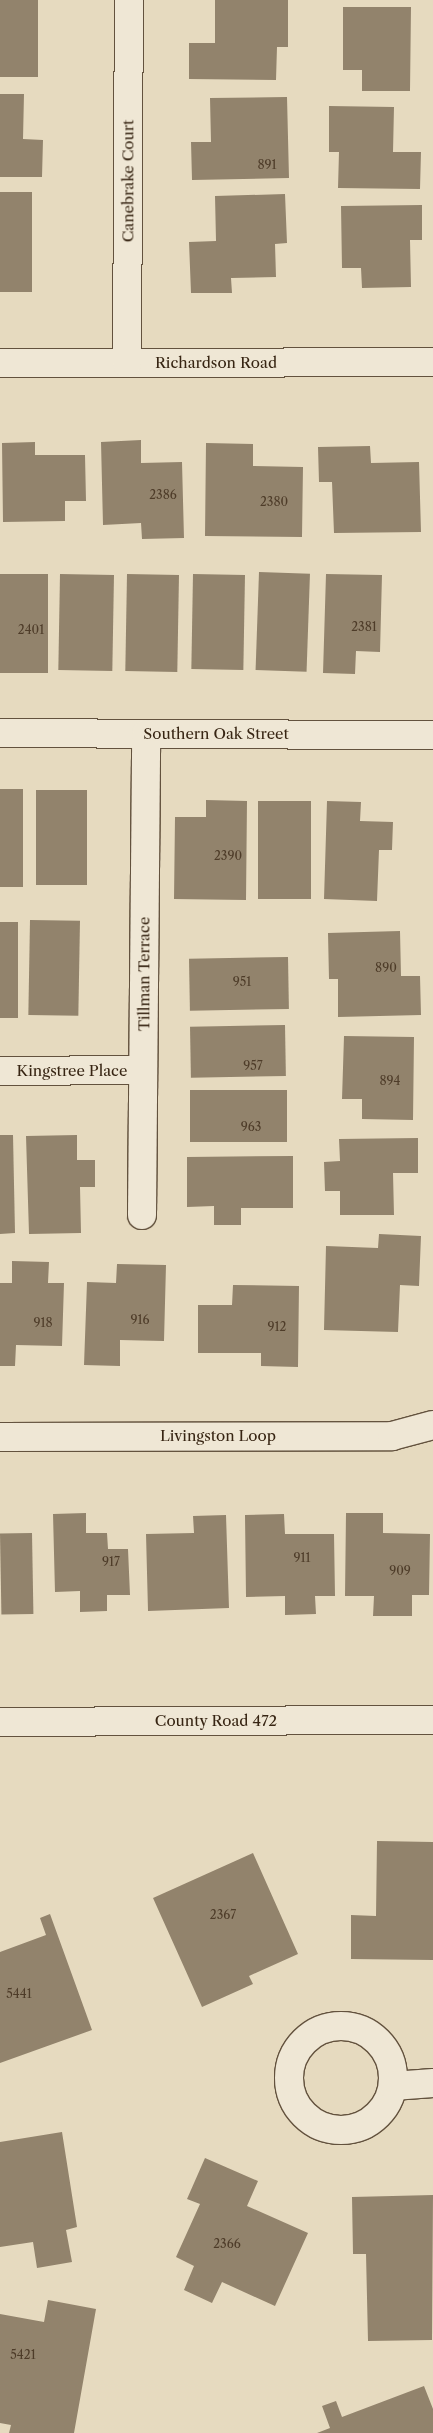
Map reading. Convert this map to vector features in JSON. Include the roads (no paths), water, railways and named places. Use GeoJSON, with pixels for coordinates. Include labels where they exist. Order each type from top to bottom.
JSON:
{"type":"FeatureCollection","features":[{"type":"Feature","properties":{"kind":"street","name":"Canebrake Court"},"geometry":{"type":"LineString","coordinates":[[127,363],[129,0]]}},
{"type":"Feature","properties":{"kind":"street","name":"Richardson Road"},"geometry":{"type":"LineString","coordinates":[[0,363],[433,362]]}},
{"type":"Feature","properties":{"kind":"street","name":"Southern Oak Street"},"geometry":{"type":"LineString","coordinates":[[0,733],[433,735]]}},
{"type":"Feature","properties":{"kind":"street","name":"Tillman Terrace"},"geometry":{"type":"LineString","coordinates":[[142,1215],[146,734]]}},
{"type":"Feature","properties":{"kind":"street","name":"Kingstree Place"},"geometry":{"type":"LineString","coordinates":[[0,1071],[143,1070]]}},
{"type":"Feature","properties":{"kind":"street","name":"Livingston Loop"},"geometry":{"type":"LineString","coordinates":[[0,1437],[392,1436],[433,1425]]}},
{"type":"Feature","properties":{"kind":"street","name":"County Road 472"},"geometry":{"type":"LineString","coordinates":[[0,1722],[433,1720]]}},
{"type":"Feature","properties":{"kind":"street"},"geometry":{"type":"LineString","coordinates":[[393,2086],[433,2083]]}}]}
